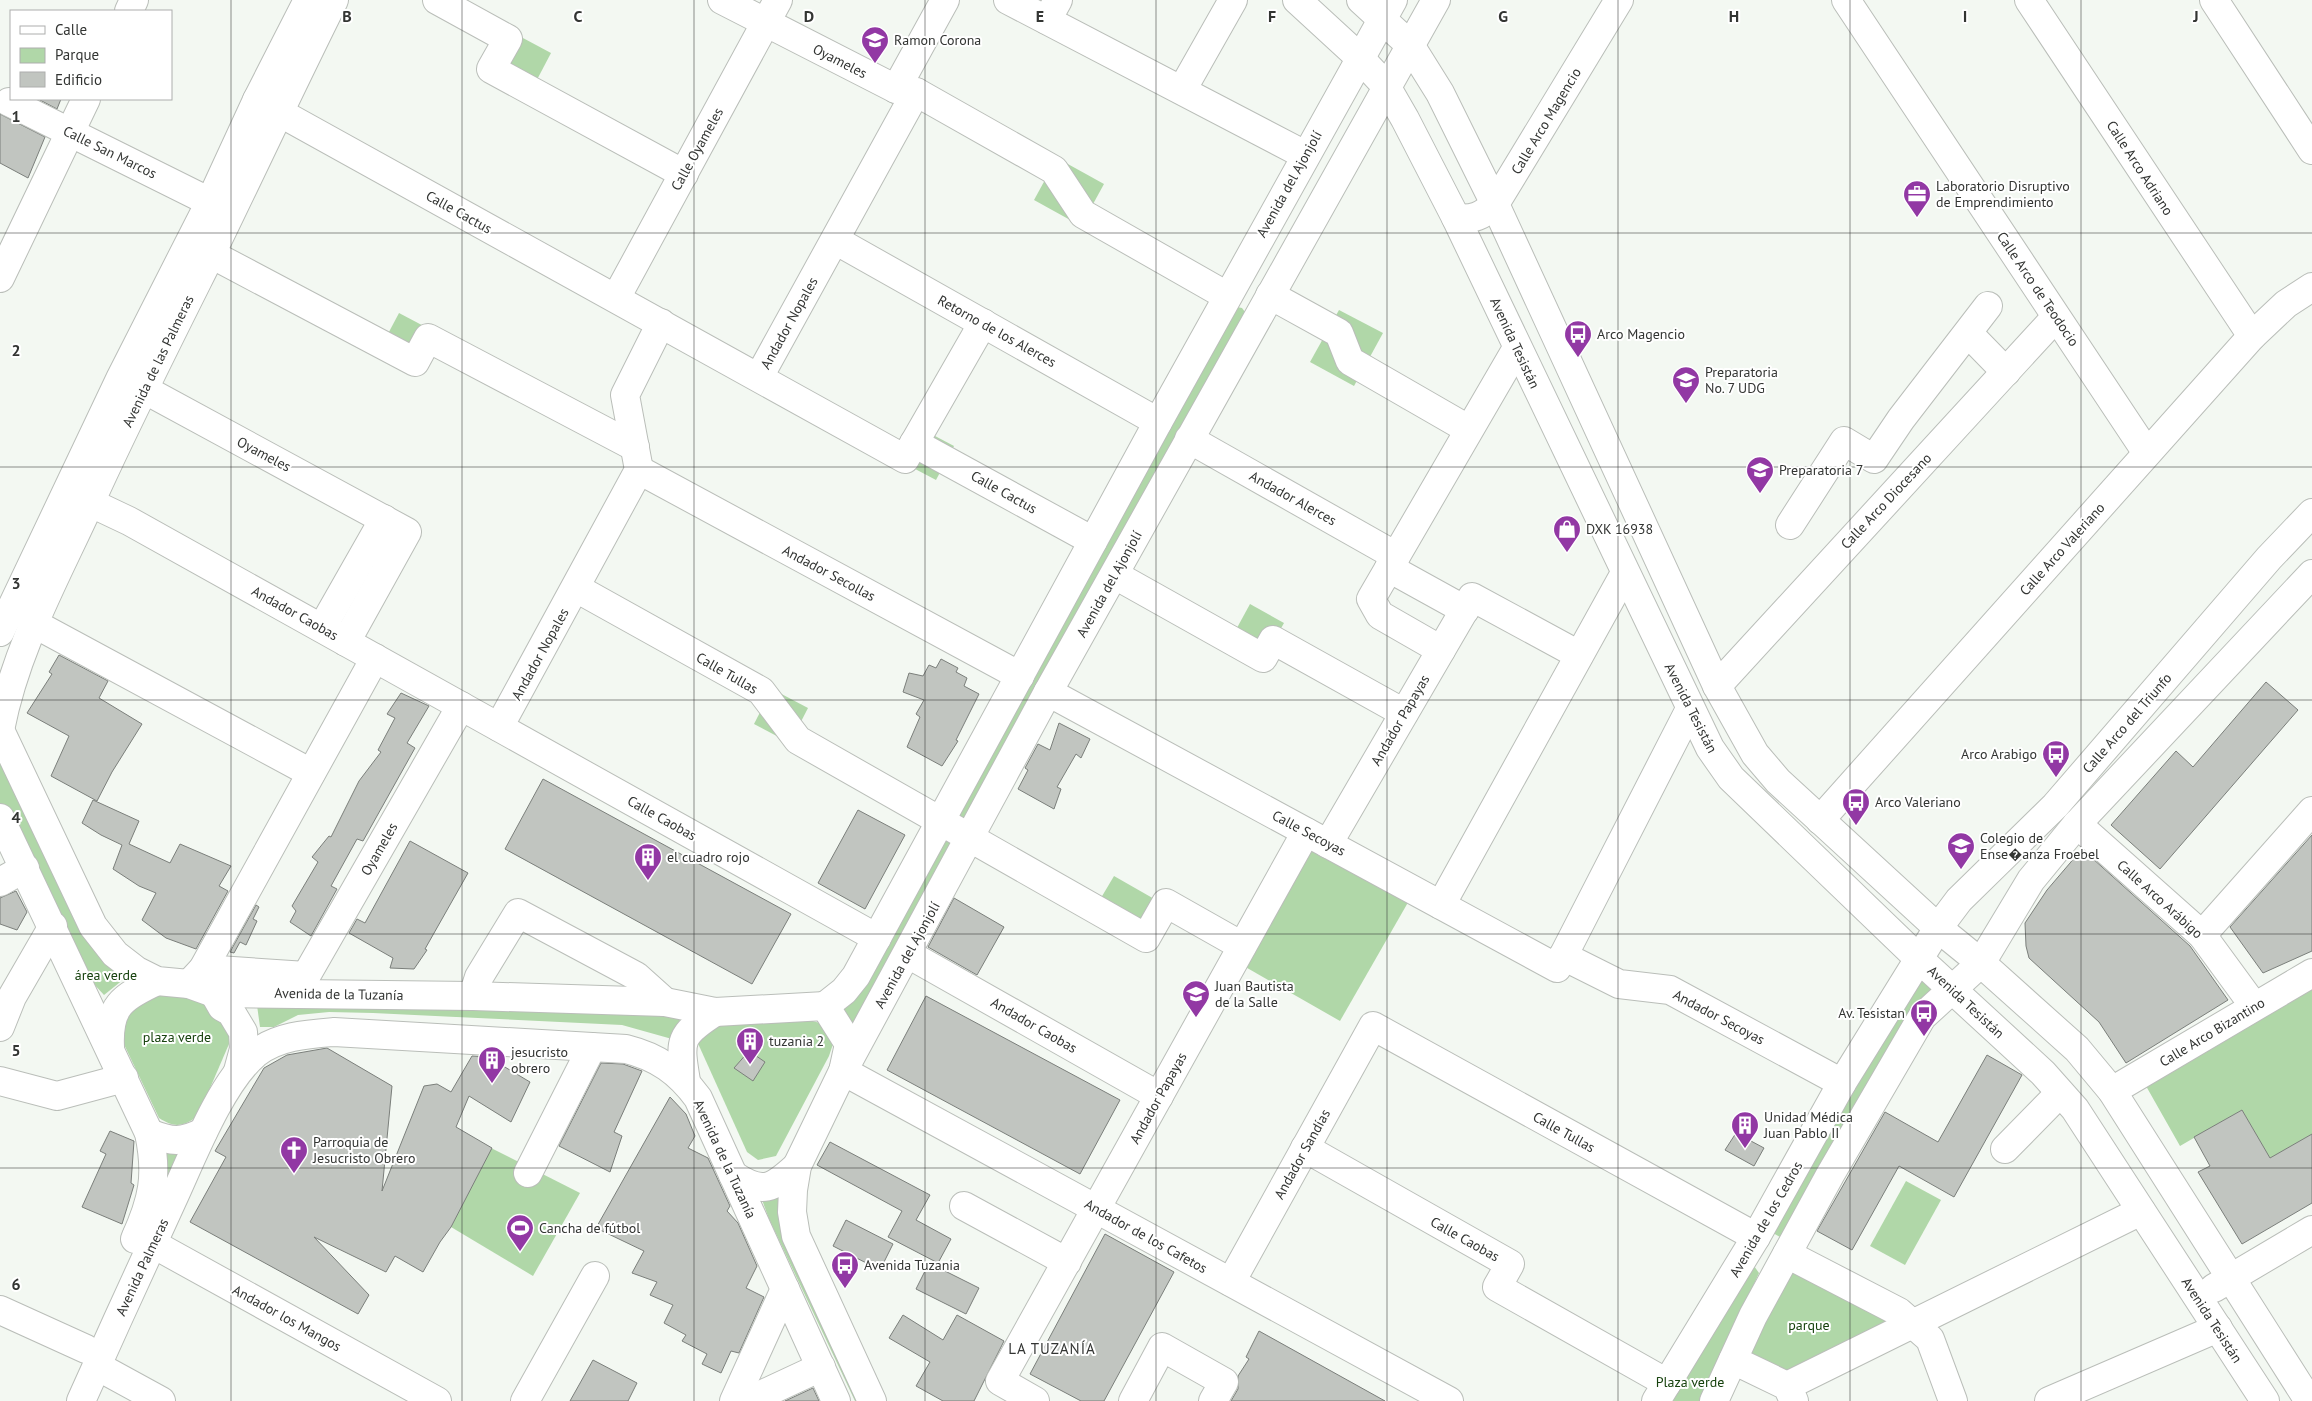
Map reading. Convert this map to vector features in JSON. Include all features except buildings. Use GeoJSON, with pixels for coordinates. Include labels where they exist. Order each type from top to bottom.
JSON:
{"type":"FeatureCollection","features":[{"type":"Feature","properties":{"kind":"street","name":"Avenida de las Palmeras"},"geometry":{"type":"LineString","coordinates":[[0,632],[132,382],[211,254],[308,0]]}},
{"type":"Feature","properties":{"kind":"street","name":"Avenida de las Palmeras"},"geometry":{"type":"LineString","coordinates":[[0,730],[11,681],[33,624],[90,503],[132,382],[210,202],[334,0]]}},
{"type":"Feature","properties":{"kind":"street"},"geometry":{"type":"LineString","coordinates":[[437,0],[508,39],[492,69],[684,174]]}},
{"type":"Feature","properties":{"kind":"street","name":"Oyameles"},"geometry":{"type":"LineString","coordinates":[[722,0],[772,11],[906,91],[1054,170],[1083,214],[1223,304]]}},
{"type":"Feature","properties":{"kind":"street","name":"Andador Nopales"},"geometry":{"type":"LineString","coordinates":[[661,323],[759,377],[835,240],[906,91],[945,0]]}},
{"type":"Feature","properties":{"kind":"street"},"geometry":{"type":"LineString","coordinates":[[1008,0],[1052,10],[1182,90],[1305,155]]}},
{"type":"Feature","properties":{"kind":"street"},"geometry":{"type":"LineString","coordinates":[[1182,90],[1232,0]]}},
{"type":"Feature","properties":{"kind":"street","name":"Avenida Tesistán"},"geometry":{"type":"LineString","coordinates":[[1297,0],[1359,57],[1386,86],[1456,218],[1710,748],[1732,778],[1918,958],[2043,1073],[2075,1109],[2265,1401]]}},
{"type":"Feature","properties":{"kind":"street"},"geometry":{"type":"LineString","coordinates":[[1361,0],[1387,9],[1440,93],[1495,204],[1717,686],[1755,754],[1778,781],[1820,820],[1938,928],[1981,963],[2077,1049],[2112,1091],[2309,1401]]}},
{"type":"Feature","properties":{"kind":"street","name":"Avenida del Ajonjolí"},"geometry":{"type":"LineString","coordinates":[[843,1071],[908,954],[1048,692],[1115,575],[1386,86],[1436,0]]}},
{"type":"Feature","properties":{"kind":"street","name":"Calle Arco Magencio"},"geometry":{"type":"LineString","coordinates":[[1456,218],[1470,219],[1484,214],[1495,204],[1619,0]]}},
{"type":"Feature","properties":{"kind":"street","name":"Calle Arco de Teodocio"},"geometry":{"type":"LineString","coordinates":[[1846,0],[2147,453]]}},
{"type":"Feature","properties":{"kind":"street","name":"Calle Arco Adriano"},"geometry":{"type":"LineString","coordinates":[[2029,0],[2252,336]]}},
{"type":"Feature","properties":{"kind":"street"},"geometry":{"type":"LineString","coordinates":[[2214,0],[2312,150]]}},
{"type":"Feature","properties":{"kind":"street","name":"Avenida del Ajonjolí"},"geometry":{"type":"LineString","coordinates":[[825,1006],[844,991],[856,976],[1158,422],[1387,9]]}},
{"type":"Feature","properties":{"kind":"street","name":"Calle Oyameles"},"geometry":{"type":"LineString","coordinates":[[616,298],[772,11]]}},
{"type":"Feature","properties":{"kind":"street"},"geometry":{"type":"LineString","coordinates":[[0,278],[86,100]]}},
{"type":"Feature","properties":{"kind":"street","name":"Calle San Marcos"},"geometry":{"type":"LineString","coordinates":[[9,102],[210,202]]}},
{"type":"Feature","properties":{"kind":"street","name":"Calle Cactus"},"geometry":{"type":"LineString","coordinates":[[268,106],[661,323]]}},
{"type":"Feature","properties":{"kind":"street","name":"Retorno de los Alerces"},"geometry":{"type":"LineString","coordinates":[[835,240],[1158,422]]}},
{"type":"Feature","properties":{"kind":"street","name":"Andador Secollas"},"geometry":{"type":"LineString","coordinates":[[211,254],[415,362],[428,338],[1020,676]]}},
{"type":"Feature","properties":{"kind":"street","name":"Calle Arco Valeriano"},"geometry":{"type":"LineString","coordinates":[[1820,820],[2252,336],[2286,304],[2312,288]]}},
{"type":"Feature","properties":{"kind":"street"},"geometry":{"type":"LineString","coordinates":[[1270,295],[1339,333],[1350,362],[1468,429]]}},
{"type":"Feature","properties":{"kind":"street"},"geometry":{"type":"LineString","coordinates":[[1223,304],[1250,330]]}},
{"type":"Feature","properties":{"kind":"street"},"geometry":{"type":"LineString","coordinates":[[1790,526],[1844,441],[1874,459],[1901,420],[1988,306]]}},
{"type":"Feature","properties":{"kind":"street","name":"Calle Arco Diocesano"},"geometry":{"type":"LineString","coordinates":[[1717,686],[2056,317]]}},
{"type":"Feature","properties":{"kind":"street"},"geometry":{"type":"LineString","coordinates":[[759,377],[905,459],[983,322]]}},
{"type":"Feature","properties":{"kind":"street"},"geometry":{"type":"LineString","coordinates":[[637,459],[624,395],[661,323]]}},
{"type":"Feature","properties":{"kind":"street"},"geometry":{"type":"LineString","coordinates":[[1968,333],[2006,372]]}},
{"type":"Feature","properties":{"kind":"street"},"geometry":{"type":"LineString","coordinates":[[1441,650],[1380,615],[1371,599],[1468,429],[1517,348]]}},
{"type":"Feature","properties":{"kind":"street","name":"Oyameles"},"geometry":{"type":"LineString","coordinates":[[132,382],[408,532],[346,642]]}},
{"type":"Feature","properties":{"kind":"street","name":"Andador Alerces"},"geometry":{"type":"LineString","coordinates":[[1190,439],[1392,562],[1469,603],[1579,655]]}},
{"type":"Feature","properties":{"kind":"street","name":"Calle Cactus"},"geometry":{"type":"LineString","coordinates":[[914,443],[1093,541]]}},
{"type":"Feature","properties":{"kind":"street","name":"Andador Nopales"},"geometry":{"type":"LineString","coordinates":[[499,727],[576,588],[637,459]]}},
{"type":"Feature","properties":{"kind":"street","name":"Andador Caobas"},"geometry":{"type":"LineString","coordinates":[[90,503],[129,521],[499,727]]}},
{"type":"Feature","properties":{"kind":"street","name":"Calle Arco del Triunfo"},"geometry":{"type":"LineString","coordinates":[[1918,958],[1959,900],[2055,806],[2269,558],[2312,513]]}},
{"type":"Feature","properties":{"kind":"street"},"geometry":{"type":"LineString","coordinates":[[322,628],[384,519]]}},
{"type":"Feature","properties":{"kind":"street"},"geometry":{"type":"LineString","coordinates":[[1441,905],[1625,573]]}},
{"type":"Feature","properties":{"kind":"street"},"geometry":{"type":"LineString","coordinates":[[1714,1401],[1753,1316],[1830,1175],[1922,1017],[1981,963],[2030,880],[2077,824],[2312,574]]}},
{"type":"Feature","properties":{"kind":"street"},"geometry":{"type":"LineString","coordinates":[[1115,575],[1263,658],[1273,640],[1404,713]]}},
{"type":"Feature","properties":{"kind":"street","name":"Calle Tullas"},"geometry":{"type":"LineString","coordinates":[[576,588],[761,691],[798,740],[940,822]]}},
{"type":"Feature","properties":{"kind":"street","name":"Andador Papayas"},"geometry":{"type":"LineString","coordinates":[[1035,1401],[1000,1381],[1242,946],[1404,713],[1469,603]]}},
{"type":"Feature","properties":{"kind":"street"},"geometry":{"type":"LineString","coordinates":[[33,624],[311,773]]}},
{"type":"Feature","properties":{"kind":"street"},"geometry":{"type":"LineString","coordinates":[[202,982],[311,773],[375,658]]}},
{"type":"Feature","properties":{"kind":"street"},"geometry":{"type":"LineString","coordinates":[[1675,677],[1705,660]]}},
{"type":"Feature","properties":{"kind":"street","name":"Calle Secoyas"},"geometry":{"type":"LineString","coordinates":[[1048,692],[1557,968],[1564,956]]}},
{"type":"Feature","properties":{"kind":"street","name":"Oyameles"},"geometry":{"type":"LineString","coordinates":[[302,984],[461,706]]}},
{"type":"Feature","properties":{"kind":"street"},"geometry":{"type":"LineString","coordinates":[[1564,956],[1690,709]]}},
{"type":"Feature","properties":{"kind":"street","name":"Calle Caobas"},"geometry":{"type":"LineString","coordinates":[[499,727],[877,938]]}},
{"type":"Feature","properties":{"kind":"street"},"geometry":{"type":"LineString","coordinates":[[0,730],[94,926],[115,954],[137,971],[157,981]]}},
{"type":"Feature","properties":{"kind":"street"},"geometry":{"type":"LineString","coordinates":[[2202,935],[2312,812]]}},
{"type":"Feature","properties":{"kind":"street"},"geometry":{"type":"LineString","coordinates":[[0,818],[14,859],[52,926],[149,1133],[177,1142],[203,1132]]}},
{"type":"Feature","properties":{"kind":"street"},"geometry":{"type":"LineString","coordinates":[[940,822],[1146,938],[1166,903],[1242,946]]}},
{"type":"Feature","properties":{"kind":"street","name":"Calle Arco Arábigo"},"geometry":{"type":"LineString","coordinates":[[2077,824],[2202,935],[2254,1006]]}},
{"type":"Feature","properties":{"kind":"street"},"geometry":{"type":"LineString","coordinates":[[0,882],[14,859]]}},
{"type":"Feature","properties":{"kind":"street"},"geometry":{"type":"LineString","coordinates":[[473,996],[479,977],[518,913],[636,976],[664,1002]]}},
{"type":"Feature","properties":{"kind":"street"},"geometry":{"type":"LineString","coordinates":[[0,1027],[12,997],[52,926]]}},
{"type":"Feature","properties":{"kind":"street","name":"Andador Caobas"},"geometry":{"type":"LineString","coordinates":[[908,954],[1159,1096]]}},
{"type":"Feature","properties":{"kind":"street","name":"Andador Secoyas"},"geometry":{"type":"LineString","coordinates":[[1564,956],[1620,984],[1670,990],[1842,1083]]}},
{"type":"Feature","properties":{"kind":"street","name":"Avenida de los Cedros"},"geometry":{"type":"LineString","coordinates":[[1662,1392],[1756,1237],[1842,1083],[1918,958]]}},
{"type":"Feature","properties":{"kind":"street","name":"Calle Arco Bizantino"},"geometry":{"type":"LineString","coordinates":[[2112,1091],[2312,973]]}},
{"type":"Feature","properties":{"kind":"street"},"geometry":{"type":"LineString","coordinates":[[110,1047],[109,1028],[116,1009],[130,993],[157,981],[202,982]]}},
{"type":"Feature","properties":{"kind":"street"},"geometry":{"type":"LineString","coordinates":[[202,982],[222,1007],[231,1012],[243,1032],[244,1049],[238,1071]]}},
{"type":"Feature","properties":{"kind":"street","name":"Avenida de la Tuzanía"},"geometry":{"type":"LineString","coordinates":[[202,982],[302,984],[473,996],[664,1002],[715,1012],[825,1006]]}},
{"type":"Feature","properties":{"kind":"street"},"geometry":{"type":"LineString","coordinates":[[825,1006],[848,1044],[843,1071],[798,1166],[792,1190],[792,1212],[796,1236],[872,1401]]}},
{"type":"Feature","properties":{"kind":"street"},"geometry":{"type":"LineString","coordinates":[[686,1081],[682,1058],[682,1045],[685,1037],[691,1028],[715,1012]]}},
{"type":"Feature","properties":{"kind":"street","name":"Calle Tullas"},"geometry":{"type":"LineString","coordinates":[[1372,1026],[1756,1237]]}},
{"type":"Feature","properties":{"kind":"street","name":"Andador Sandías"},"geometry":{"type":"LineString","coordinates":[[1231,1282],[1372,1026]]}},
{"type":"Feature","properties":{"kind":"street","name":"Avenida de la Tuzanía"},"geometry":{"type":"LineString","coordinates":[[203,1132],[238,1071],[257,1052],[302,1034],[334,1032],[626,1049],[647,1054],[669,1066],[686,1081],[698,1098],[836,1401]]}},
{"type":"Feature","properties":{"kind":"street"},"geometry":{"type":"LineString","coordinates":[[528,1173],[592,1047]]}},
{"type":"Feature","properties":{"kind":"street","name":"Andador de los Cafetos"},"geometry":{"type":"LineString","coordinates":[[843,1071],[1449,1401]]}},
{"type":"Feature","properties":{"kind":"street"},"geometry":{"type":"LineString","coordinates":[[0,1081],[57,1096],[124,1078]]}},
{"type":"Feature","properties":{"kind":"street"},"geometry":{"type":"LineString","coordinates":[[2005,1149],[2060,1093]]}},
{"type":"Feature","properties":{"kind":"street","name":"Avenida Palmeras"},"geometry":{"type":"LineString","coordinates":[[63,1401],[92,1357],[145,1239],[203,1132]]}},
{"type":"Feature","properties":{"kind":"street","name":"Avenida Palmeras"},"geometry":{"type":"LineString","coordinates":[[145,1239],[154,1181],[154,1158],[149,1133]]}},
{"type":"Feature","properties":{"kind":"street","name":"Calle Caobas"},"geometry":{"type":"LineString","coordinates":[[1305,1148],[1510,1264],[1497,1287],[1662,1392]]}},
{"type":"Feature","properties":{"kind":"street"},"geometry":{"type":"LineString","coordinates":[[733,1175],[746,1184],[768,1188],[780,1182],[798,1166]]}},
{"type":"Feature","properties":{"kind":"street"},"geometry":{"type":"LineString","coordinates":[[964,1206],[1067,1262]]}},
{"type":"Feature","properties":{"kind":"street"},"geometry":{"type":"LineString","coordinates":[[1733,1360],[1791,1394],[1914,1323],[2141,1212]]}},
{"type":"Feature","properties":{"kind":"street"},"geometry":{"type":"LineString","coordinates":[[2199,1298],[2230,1277],[2312,1230]]}},
{"type":"Feature","properties":{"kind":"street","name":"Andador los Mangos"},"geometry":{"type":"LineString","coordinates":[[145,1239],[437,1401]]}},
{"type":"Feature","properties":{"kind":"street"},"geometry":{"type":"LineString","coordinates":[[1787,1254],[1899,1312],[1914,1323],[1930,1339],[1953,1401]]}},
{"type":"Feature","properties":{"kind":"street"},"geometry":{"type":"LineString","coordinates":[[525,1401],[595,1276]]}},
{"type":"Feature","properties":{"kind":"street"},"geometry":{"type":"LineString","coordinates":[[734,1401],[785,1289]]}},
{"type":"Feature","properties":{"kind":"street"},"geometry":{"type":"LineString","coordinates":[[0,1310],[92,1357],[161,1401]]}},
{"type":"Feature","properties":{"kind":"street"},"geometry":{"type":"LineString","coordinates":[[2049,1401],[2218,1328]]}},
{"type":"Feature","properties":{"kind":"street"},"geometry":{"type":"LineString","coordinates":[[1133,1401],[1162,1347],[1218,1391]]}},
{"type":"Feature","properties":{"kind":"street","name":"Avenida Palmeras"},"geometry":{"type":"LineString","coordinates":[[81,1401],[92,1357]]}},
{"type":"Feature","properties":{"kind":"street"},"geometry":{"type":"LineString","coordinates":[[748,1401],[821,1367]]}},
{"type":"Feature","properties":{"kind":"green space"},"geometry":{"type":"Polygon","coordinates":[[[508,30],[551,53],[530,93],[487,71],[508,30]]]}},
{"type":"Feature","properties":{"kind":"green space"},"geometry":{"type":"Polygon","coordinates":[[[1057,158],[1104,184],[1081,226],[1034,200],[1057,158]]]}},
{"type":"Feature","properties":{"kind":"green space"},"geometry":{"type":"Polygon","coordinates":[[[1237,307],[1242,308],[1245,312],[1243,318],[855,1026],[838,1010],[1237,307]]]}},
{"type":"Feature","properties":{"kind":"green space"},"geometry":{"type":"Polygon","coordinates":[[[1339,310],[1383,333],[1354,386],[1310,362],[1339,310]]]}},
{"type":"Feature","properties":{"kind":"green space"},"geometry":{"type":"Polygon","coordinates":[[[399,313],[435,332],[417,367],[381,347],[399,313]]]}},
{"type":"Feature","properties":{"kind":"green space"},"geometry":{"type":"Polygon","coordinates":[[[918,427],[954,446],[936,480],[900,461],[918,427]]]}},
{"type":"Feature","properties":{"kind":"green space"},"geometry":{"type":"Polygon","coordinates":[[[1250,604],[1284,623],[1260,666],[1226,648],[1250,604]]]}},
{"type":"Feature","properties":{"kind":"green space"},"geometry":{"type":"Polygon","coordinates":[[[772,689],[808,708],[790,743],[754,724],[772,689]]]}},
{"type":"Feature","properties":{"kind":"green space","name":"área verde"},"geometry":{"type":"Polygon","coordinates":[[[0,749],[129,975],[104,995],[81,970],[0,814],[0,749]]]}},
{"type":"Feature","properties":{"kind":"green space"},"geometry":{"type":"Polygon","coordinates":[[[1319,829],[1418,885],[1340,1021],[1242,965],[1319,829]]]}},
{"type":"Feature","properties":{"kind":"green space"},"geometry":{"type":"Polygon","coordinates":[[[1114,876],[1163,904],[1145,936],[1095,908],[1114,876]]]}},
{"type":"Feature","properties":{"kind":"green space"},"geometry":{"type":"Polygon","coordinates":[[[1921,967],[1942,986],[1853,1107],[1780,1237],[1766,1229],[1921,967]]]}},
{"type":"Feature","properties":{"kind":"green space","name":"plaza verde"},"geometry":{"type":"Polygon","coordinates":[[[157,981],[214,993],[232,1037],[198,1116],[178,1125],[159,1118],[120,1036],[119,1013],[157,981]]]}},
{"type":"Feature","properties":{"kind":"green space"},"geometry":{"type":"Polygon","coordinates":[[[2312,989],[2312,1134],[2270,1159],[2242,1110],[2180,1146],[2146,1086],[2312,989]]]}},
{"type":"Feature","properties":{"kind":"green space"},"geometry":{"type":"Polygon","coordinates":[[[256,998],[682,1015],[672,1039],[622,1025],[373,1013],[329,1012],[298,1015],[274,1027],[260,1027],[256,998]]]}},
{"type":"Feature","properties":{"kind":"green space"},"geometry":{"type":"Polygon","coordinates":[[[793,1016],[820,1023],[834,1041],[829,1056],[776,1156],[758,1160],[747,1152],[691,1028],[793,1016]]]}},
{"type":"Feature","properties":{"kind":"green space"},"geometry":{"type":"Polygon","coordinates":[[[164,1145],[184,1146],[166,1188],[164,1145]]]}},
{"type":"Feature","properties":{"kind":"green space"},"geometry":{"type":"Polygon","coordinates":[[[491,1148],[580,1193],[533,1276],[451,1227],[491,1148]]]}},
{"type":"Feature","properties":{"kind":"green space"},"geometry":{"type":"Polygon","coordinates":[[[773,1179],[874,1401],[855,1401],[769,1219],[761,1197],[773,1179]]]}},
{"type":"Feature","properties":{"kind":"green space"},"geometry":{"type":"Polygon","coordinates":[[[1906,1181],[1941,1200],[1905,1265],[1870,1246],[1906,1181]]]}},
{"type":"Feature","properties":{"kind":"green space","name":"Plaza verde"},"geometry":{"type":"Polygon","coordinates":[[[1754,1266],[1759,1273],[1701,1401],[1663,1401],[1754,1266]]]}},
{"type":"Feature","properties":{"kind":"green space","name":"parque"},"geometry":{"type":"Polygon","coordinates":[[[1790,1268],[1881,1315],[1897,1327],[1791,1379],[1746,1358],[1790,1268]]]}},
{"type":"Feature","properties":{"kind":"place","name":"Ramon Corona"},"geometry":{"type":"Point","coordinates":[875,64]}},
{"type":"Feature","properties":{"kind":"place","name":"Laboratorio Disruptivo de Emprendimiento"},"geometry":{"type":"Point","coordinates":[1917,218]}},
{"type":"Feature","properties":{"kind":"place","name":"Arco Magencio"},"geometry":{"type":"Point","coordinates":[1578,358]}},
{"type":"Feature","properties":{"kind":"place","name":"Preparatoria No. 7 UDG"},"geometry":{"type":"Point","coordinates":[1686,404]}},
{"type":"Feature","properties":{"kind":"place","name":"Preparatoria 7"},"geometry":{"type":"Point","coordinates":[1760,494]}},
{"type":"Feature","properties":{"kind":"place","name":"DXK 16938"},"geometry":{"type":"Point","coordinates":[1567,553]}},
{"type":"Feature","properties":{"kind":"place","name":"Arco Arabigo"},"geometry":{"type":"Point","coordinates":[2056,778]}},
{"type":"Feature","properties":{"kind":"place","name":"Arco Valeriano"},"geometry":{"type":"Point","coordinates":[1856,826]}},
{"type":"Feature","properties":{"kind":"place","name":"Colegio de Ense�anza Froebel"},"geometry":{"type":"Point","coordinates":[1961,870]}},
{"type":"Feature","properties":{"kind":"place","name":"el cuadro rojo"},"geometry":{"type":"Point","coordinates":[648,881]}},
{"type":"Feature","properties":{"kind":"place","name":"Juan Bautista de la Salle"},"geometry":{"type":"Point","coordinates":[1196,1018]}},
{"type":"Feature","properties":{"kind":"place","name":"Av. Tesistan"},"geometry":{"type":"Point","coordinates":[1924,1037]}},
{"type":"Feature","properties":{"kind":"place","name":"tuzania 2"},"geometry":{"type":"Point","coordinates":[750,1065]}},
{"type":"Feature","properties":{"kind":"place","name":"jesucristo obrero"},"geometry":{"type":"Point","coordinates":[492,1084]}},
{"type":"Feature","properties":{"kind":"place","name":"Unidad Médica Juan Pablo II"},"geometry":{"type":"Point","coordinates":[1745,1149]}},
{"type":"Feature","properties":{"kind":"place","name":"Parroquia de Jesucristo Obrero"},"geometry":{"type":"Point","coordinates":[294,1174]}},
{"type":"Feature","properties":{"kind":"place","name":"Cancha de fútbol"},"geometry":{"type":"Point","coordinates":[520,1252]}},
{"type":"Feature","properties":{"kind":"place","name":"Avenida Tuzania"},"geometry":{"type":"Point","coordinates":[845,1289]}},
{"type":"Feature","properties":{"kind":"district","name":"LA TUZANÍA"},"geometry":{"type":"Point","coordinates":[1052,1349]}}]}
